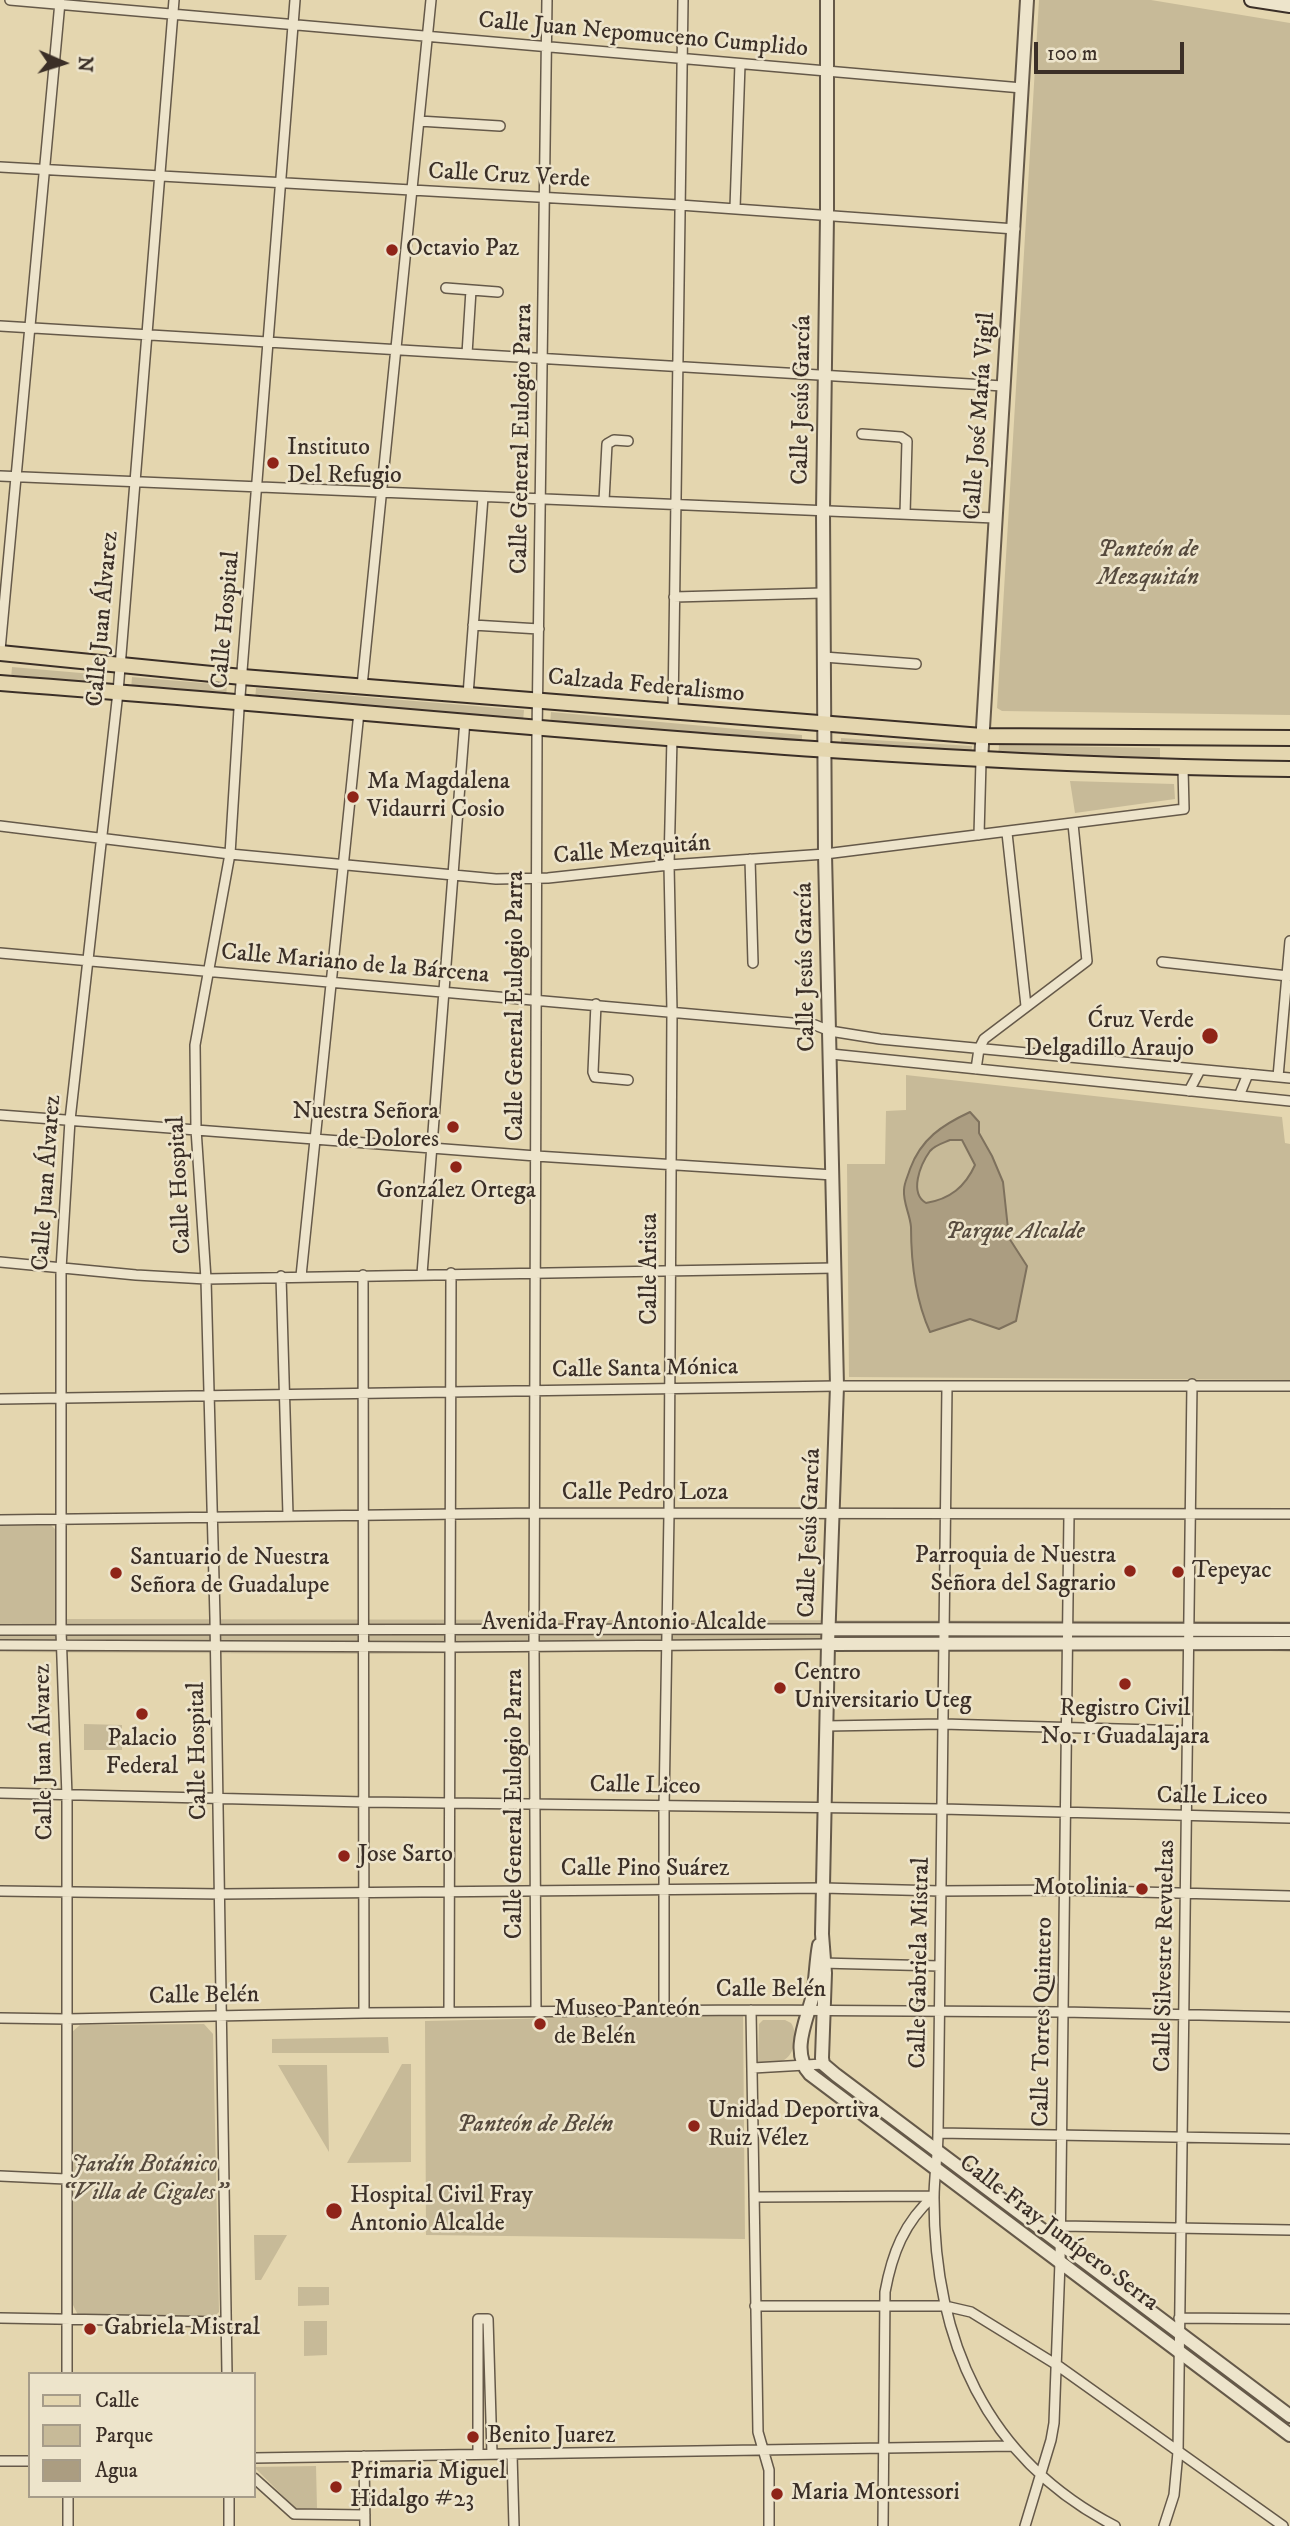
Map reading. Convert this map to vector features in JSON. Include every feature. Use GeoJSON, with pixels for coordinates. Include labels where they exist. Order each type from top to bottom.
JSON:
{"type":"FeatureCollection","features":[{"type":"Feature","properties":{"kind":"main road","name":"Calzada Federalismo"},"geometry":{"type":"LineString","coordinates":[[0,652],[242,677],[982,736],[1290,738]]}},
{"type":"Feature","properties":{"kind":"main road","name":"Calzada Federalismo"},"geometry":{"type":"LineString","coordinates":[[0,683],[538,728],[981,761],[1290,769]]}},
{"type":"Feature","properties":{"kind":"street","name":"Calle Juan Nepomuceno Cumplido"},"geometry":{"type":"LineString","coordinates":[[10,0],[60,2],[293,26],[1022,88]]}},
{"type":"Feature","properties":{"kind":"street","name":"Calle Juan Álvarez"},"geometry":{"type":"LineString","coordinates":[[67,2372],[67,1796],[61,1631],[61,1269],[70,1120],[118,692],[174,0]]}},
{"type":"Feature","properties":{"kind":"street","name":"Calle Hospital"},"geometry":{"type":"LineString","coordinates":[[227,2372],[220,2016],[220,1799],[206,1279],[196,1129],[196,1031],[230,854],[295,0]]}},
{"type":"Feature","properties":{"kind":"street"},"geometry":{"type":"LineString","coordinates":[[362,686],[432,0]]}},
{"type":"Feature","properties":{"kind":"street","name":"Calle General Eulogio Parra"},"geometry":{"type":"LineString","coordinates":[[536,2012],[536,999],[547,0]]}},
{"type":"Feature","properties":{"kind":"street"},"geometry":{"type":"LineString","coordinates":[[673,712],[683,0]]}},
{"type":"Feature","properties":{"kind":"street","name":"Calle Jesús García"},"geometry":{"type":"LineString","coordinates":[[823,2064],[820,1963],[837,1386],[824,750],[823,375],[827,215],[827,0]]}},
{"type":"Feature","properties":{"kind":"street","name":"Calle José María Vigil"},"geometry":{"type":"LineString","coordinates":[[979,835],[982,736],[1027,0]]}},
{"type":"Feature","properties":{"kind":"street"},"geometry":{"type":"LineString","coordinates":[[1251,0],[1290,6]]}},
{"type":"Feature","properties":{"kind":"street"},"geometry":{"type":"LineString","coordinates":[[0,652],[60,2]]}},
{"type":"Feature","properties":{"kind":"street"},"geometry":{"type":"LineString","coordinates":[[735,208],[740,64]]}},
{"type":"Feature","properties":{"kind":"street"},"geometry":{"type":"LineString","coordinates":[[419,121],[500,126]]}},
{"type":"Feature","properties":{"kind":"street","name":"Calle Cruz Verde"},"geometry":{"type":"LineString","coordinates":[[0,167],[735,208],[1015,229]]}},
{"type":"Feature","properties":{"kind":"street"},"geometry":{"type":"LineString","coordinates":[[446,288],[498,292]]}},
{"type":"Feature","properties":{"kind":"street"},"geometry":{"type":"LineString","coordinates":[[467,354],[471,290]]}},
{"type":"Feature","properties":{"kind":"street"},"geometry":{"type":"LineString","coordinates":[[0,326],[1003,386]]}},
{"type":"Feature","properties":{"kind":"street"},"geometry":{"type":"LineString","coordinates":[[862,434],[901,437],[907,441],[905,514]]}},
{"type":"Feature","properties":{"kind":"street"},"geometry":{"type":"LineString","coordinates":[[604,502],[607,444],[614,440],[628,441]]}},
{"type":"Feature","properties":{"kind":"street"},"geometry":{"type":"LineString","coordinates":[[0,476],[995,518]]}},
{"type":"Feature","properties":{"kind":"street"},"geometry":{"type":"LineString","coordinates":[[468,695],[483,496]]}},
{"type":"Feature","properties":{"kind":"street"},"geometry":{"type":"LineString","coordinates":[[674,597],[823,593]]}},
{"type":"Feature","properties":{"kind":"street"},"geometry":{"type":"LineString","coordinates":[[473,625],[539,629]]}},
{"type":"Feature","properties":{"kind":"street"},"geometry":{"type":"LineString","coordinates":[[824,657],[916,664]]}},
{"type":"Feature","properties":{"kind":"street"},"geometry":{"type":"LineString","coordinates":[[301,1276],[359,712]]}},
{"type":"Feature","properties":{"kind":"street"},"geometry":{"type":"LineString","coordinates":[[422,1274],[465,720]]}},
{"type":"Feature","properties":{"kind":"street","name":"Calle Arista"},"geometry":{"type":"LineString","coordinates":[[664,2011],[672,1011],[669,865],[672,738]]}},
{"type":"Feature","properties":{"kind":"street","name":"Calle Mezquitán"},"geometry":{"type":"LineString","coordinates":[[0,826],[230,854],[496,879],[537,878],[825,854],[1007,833],[1184,808],[1183,768]]}},
{"type":"Feature","properties":{"kind":"street"},"geometry":{"type":"LineString","coordinates":[[976,1069],[979,1049],[984,1039],[1085,963],[1088,958],[1073,824]]}},
{"type":"Feature","properties":{"kind":"street"},"geometry":{"type":"LineString","coordinates":[[1007,833],[1027,1006]]}},
{"type":"Feature","properties":{"kind":"street"},"geometry":{"type":"LineString","coordinates":[[750,859],[753,963]]}},
{"type":"Feature","properties":{"kind":"street"},"geometry":{"type":"LineString","coordinates":[[1278,1077],[1290,941]]}},
{"type":"Feature","properties":{"kind":"street","name":"Calle Mariano de la Bárcena"},"geometry":{"type":"LineString","coordinates":[[0,953],[672,1011],[815,1025],[831,1031],[880,1039],[1290,1078]]}},
{"type":"Feature","properties":{"kind":"street"},"geometry":{"type":"LineString","coordinates":[[1162,962],[1288,976]]}},
{"type":"Feature","properties":{"kind":"street"},"geometry":{"type":"LineString","coordinates":[[596,1004],[595,1077],[628,1080]]}},
{"type":"Feature","properties":{"kind":"street"},"geometry":{"type":"LineString","coordinates":[[831,1054],[1290,1101]]}},
{"type":"Feature","properties":{"kind":"street"},"geometry":{"type":"LineString","coordinates":[[1189,1091],[1200,1070]]}},
{"type":"Feature","properties":{"kind":"street"},"geometry":{"type":"LineString","coordinates":[[1239,1096],[1248,1074]]}},
{"type":"Feature","properties":{"kind":"street"},"geometry":{"type":"LineString","coordinates":[[0,1115],[536,1156],[833,1175]]}},
{"type":"Feature","properties":{"kind":"street"},"geometry":{"type":"LineString","coordinates":[[0,1262],[206,1279],[835,1268]]}},
{"type":"Feature","properties":{"kind":"street"},"geometry":{"type":"LineString","coordinates":[[449,2012],[451,1273]]}},
{"type":"Feature","properties":{"kind":"street"},"geometry":{"type":"LineString","coordinates":[[363,1275],[365,2013]]}},
{"type":"Feature","properties":{"kind":"street"},"geometry":{"type":"LineString","coordinates":[[281,1276],[288,1515]]}},
{"type":"Feature","properties":{"kind":"street","name":"Calle Silvestre Revueltas"},"geometry":{"type":"LineString","coordinates":[[1164,2526],[1174,2495],[1178,2452],[1192,1384]]}},
{"type":"Feature","properties":{"kind":"street","name":"Calle Santa Mónica"},"geometry":{"type":"LineString","coordinates":[[0,1399],[837,1386],[1290,1386]]}},
{"type":"Feature","properties":{"kind":"street","name":"Calle Gabriela Mistral"},"geometry":{"type":"LineString","coordinates":[[947,1386],[938,2149],[934,2196],[939,2272],[952,2336],[996,2426],[1041,2476],[1076,2504],[1115,2526]]}},
{"type":"Feature","properties":{"kind":"street","name":"Calle Pedro Loza"},"geometry":{"type":"LineString","coordinates":[[0,1520],[535,1513],[1290,1514]]}},
{"type":"Feature","properties":{"kind":"street","name":"Calle Torres Quintero"},"geometry":{"type":"LineString","coordinates":[[1026,2526],[1054,2423],[1057,2365],[1061,2242],[1069,1514]]}},
{"type":"Feature","properties":{"kind":"street","name":"Avenida Fray Antonio Alcalde"},"geometry":{"type":"LineString","coordinates":[[0,1630],[828,1629],[944,1637]]}},
{"type":"Feature","properties":{"kind":"street","name":"Avenida Fray Antonio Alcalde"},"geometry":{"type":"LineString","coordinates":[[1189,1637],[1290,1630]]}},
{"type":"Feature","properties":{"kind":"street","name":"Avenida Fray Antonio Alcalde"},"geometry":{"type":"LineString","coordinates":[[0,1645],[450,1647],[828,1644],[944,1637],[1068,1636],[1189,1637],[1290,1643]]}},
{"type":"Feature","properties":{"kind":"street"},"geometry":{"type":"LineString","coordinates":[[826,1726],[943,1724],[1188,1731]]}},
{"type":"Feature","properties":{"kind":"street","name":"Calle Liceo"},"geometry":{"type":"LineString","coordinates":[[0,1793],[364,1802],[942,1809],[1290,1818]]}},
{"type":"Feature","properties":{"kind":"street","name":"Calle Pino Suárez"},"geometry":{"type":"LineString","coordinates":[[0,1891],[221,1894],[823,1888],[1065,1890],[1290,1896]]}},
{"type":"Feature","properties":{"kind":"street"},"geometry":{"type":"LineString","coordinates":[[820,1963],[940,1966]]}},
{"type":"Feature","properties":{"kind":"street","name":"Calle Jesús García"},"geometry":{"type":"LineString","coordinates":[[802,2065],[801,2047],[807,2011],[820,1963]]}},
{"type":"Feature","properties":{"kind":"street"},"geometry":{"type":"LineString","coordinates":[[751,2010],[758,2431],[769,2470],[769,2526]]}},
{"type":"Feature","properties":{"kind":"street","name":"Calle Belén"},"geometry":{"type":"LineString","coordinates":[[0,2018],[751,2010],[1063,2011],[1290,2017]]}},
{"type":"Feature","properties":{"kind":"street"},"geometry":{"type":"LineString","coordinates":[[753,2068],[823,2064]]}},
{"type":"Feature","properties":{"kind":"street","name":"Calle Fray Junípero Serra"},"geometry":{"type":"LineString","coordinates":[[823,2064],[1287,2412]]}},
{"type":"Feature","properties":{"kind":"street","name":"Calle Fray Junípero Serra"},"geometry":{"type":"LineString","coordinates":[[802,2065],[810,2074],[1290,2435]]}},
{"type":"Feature","properties":{"kind":"street"},"geometry":{"type":"LineString","coordinates":[[938,2133],[1290,2139]]}},
{"type":"Feature","properties":{"kind":"street"},"geometry":{"type":"LineString","coordinates":[[0,2176],[66,2179]]}},
{"type":"Feature","properties":{"kind":"street"},"geometry":{"type":"LineString","coordinates":[[754,2197],[934,2196]]}},
{"type":"Feature","properties":{"kind":"street"},"geometry":{"type":"LineString","coordinates":[[883,2526],[884,2306],[889,2268],[899,2242],[914,2216],[934,2196]]}},
{"type":"Feature","properties":{"kind":"street"},"geometry":{"type":"LineString","coordinates":[[1061,2226],[1290,2230]]}},
{"type":"Feature","properties":{"kind":"street"},"geometry":{"type":"LineString","coordinates":[[755,2306],[945,2306],[971,2312],[1057,2365],[1283,2526]]}},
{"type":"Feature","properties":{"kind":"street"},"geometry":{"type":"LineString","coordinates":[[0,2318],[226,2322]]}},
{"type":"Feature","properties":{"kind":"street"},"geometry":{"type":"LineString","coordinates":[[1179,2318],[1290,2319]]}},
{"type":"Feature","properties":{"kind":"street"},"geometry":{"type":"LineString","coordinates":[[478,2454],[478,2319],[488,2319],[492,2454]]}},
{"type":"Feature","properties":{"kind":"street"},"geometry":{"type":"LineString","coordinates":[[256,2458],[1012,2446]]}},
{"type":"Feature","properties":{"kind":"street"},"geometry":{"type":"LineString","coordinates":[[512,2454],[514,2526]]}},
{"type":"Feature","properties":{"kind":"street"},"geometry":{"type":"LineString","coordinates":[[364,2456],[365,2526]]}},
{"type":"Feature","properties":{"kind":"street"},"geometry":{"type":"LineString","coordinates":[[0,2461],[28,2461]]}},
{"type":"Feature","properties":{"kind":"street"},"geometry":{"type":"LineString","coordinates":[[256,2480],[294,2514],[365,2515]]}},
{"type":"Feature","properties":{"kind":"street"},"geometry":{"type":"LineString","coordinates":[[68,2498],[68,2526]]}},
{"type":"Feature","properties":{"kind":"street"},"geometry":{"type":"LineString","coordinates":[[229,2498],[229,2526]]}},
{"type":"Feature","properties":{"kind":"green space","name":"Panteón de Mezquitán"},"geometry":{"type":"Polygon","coordinates":[[[1039,0],[1151,0],[1290,23],[1290,715],[1002,711],[997,708],[1039,0]]]}},
{"type":"Feature","properties":{"kind":"green space"},"geometry":{"type":"Polygon","coordinates":[[[12,667],[104,675],[104,687],[11,679],[12,667]]]}},
{"type":"Feature","properties":{"kind":"green space"},"geometry":{"type":"Polygon","coordinates":[[[132,677],[227,685],[226,698],[131,690],[132,677]]]}},
{"type":"Feature","properties":{"kind":"green space"},"geometry":{"type":"Polygon","coordinates":[[[256,688],[524,710],[523,722],[255,700],[256,688]]]}},
{"type":"Feature","properties":{"kind":"green space"},"geometry":{"type":"Polygon","coordinates":[[[551,712],[802,735],[802,740],[755,737],[734,740],[550,725],[551,712]]]}},
{"type":"Feature","properties":{"kind":"green space"},"geometry":{"type":"Polygon","coordinates":[[[841,738],[972,746],[971,757],[841,749],[841,738]]]}},
{"type":"Feature","properties":{"kind":"green space"},"geometry":{"type":"Polygon","coordinates":[[[999,745],[1160,748],[1160,760],[998,759],[999,745]]]}},
{"type":"Feature","properties":{"kind":"green space"},"geometry":{"type":"Polygon","coordinates":[[[1070,781],[1174,784],[1175,799],[1075,813],[1070,781]]]}},
{"type":"Feature","properties":{"kind":"green space","name":"Parque Alcalde"},"geometry":{"type":"Polygon","coordinates":[[[906,1075],[1282,1117],[1285,1143],[1290,1144],[1290,1380],[849,1377],[847,1164],[885,1164],[886,1111],[906,1110],[906,1075]]]}},
{"type":"Feature","properties":{"kind":"green space"},"geometry":{"type":"Polygon","coordinates":[[[0,1524],[51,1525],[56,1530],[57,1619],[1290,1621],[1290,1652],[1189,1647],[372,1654],[0,1652],[0,1524]]]}},
{"type":"Feature","properties":{"kind":"green space"},"geometry":{"type":"Polygon","coordinates":[[[84,1724],[122,1725],[122,1750],[84,1750],[84,1724]]]}},
{"type":"Feature","properties":{"kind":"green space","name":"Panteón de Belén"},"geometry":{"type":"Polygon","coordinates":[[[743,2014],[745,2239],[426,2235],[425,2021],[743,2014]]]}},
{"type":"Feature","properties":{"kind":"green space"},"geometry":{"type":"Polygon","coordinates":[[[763,2020],[785,2020],[791,2023],[795,2034],[794,2046],[789,2056],[777,2063],[758,2062],[759,2024],[763,2020]]]}},
{"type":"Feature","properties":{"kind":"green space","name":"Jardín Botánico “Villa de Cigales”"},"geometry":{"type":"Polygon","coordinates":[[[204,2024],[213,2034],[219,2312],[211,2320],[78,2315],[73,2305],[72,2032],[80,2025],[204,2024]]]}},
{"type":"Feature","properties":{"kind":"green space"},"geometry":{"type":"Polygon","coordinates":[[[388,2037],[389,2053],[272,2053],[272,2039],[388,2037]]]}},
{"type":"Feature","properties":{"kind":"green space"},"geometry":{"type":"Polygon","coordinates":[[[402,2064],[411,2064],[411,2162],[347,2163],[402,2064]]]}},
{"type":"Feature","properties":{"kind":"green space"},"geometry":{"type":"Polygon","coordinates":[[[278,2065],[327,2065],[329,2152],[278,2065]]]}},
{"type":"Feature","properties":{"kind":"green space"},"geometry":{"type":"Polygon","coordinates":[[[254,2235],[287,2235],[261,2280],[255,2280],[254,2235]]]}},
{"type":"Feature","properties":{"kind":"green space"},"geometry":{"type":"Polygon","coordinates":[[[298,2287],[329,2287],[329,2305],[298,2306],[298,2287]]]}},
{"type":"Feature","properties":{"kind":"green space"},"geometry":{"type":"Polygon","coordinates":[[[304,2321],[327,2321],[327,2355],[304,2356],[304,2321]]]}},
{"type":"Feature","properties":{"kind":"green space"},"geometry":{"type":"Polygon","coordinates":[[[316,2466],[317,2508],[296,2509],[256,2467],[316,2466]]]}},
{"type":"Feature","properties":{"kind":"water"},"geometry":{"type":"Polygon","coordinates":[[[970,1112],[979,1122],[979,1133],[1003,1182],[1009,1238],[1027,1266],[1016,1321],[999,1329],[970,1319],[930,1332],[915,1281],[911,1227],[904,1187],[915,1158],[926,1141],[970,1112]],[[962,1140],[939,1144],[926,1157],[917,1186],[918,1193],[926,1203],[956,1191],[971,1173],[975,1165],[962,1140]]]}},
{"type":"Feature","properties":{"kind":"place","name":"Octavio Paz"},"geometry":{"type":"Point","coordinates":[392,250]}},
{"type":"Feature","properties":{"kind":"place","name":"Instituto Del Refugio"},"geometry":{"type":"Point","coordinates":[273,463]}},
{"type":"Feature","properties":{"kind":"place","name":"Ma Magdalena Vidaurri Cosio"},"geometry":{"type":"Point","coordinates":[353,797]}},
{"type":"Feature","properties":{"kind":"place","name":"Ćruz Verde Delgadillo Araujo"},"geometry":{"type":"Point","coordinates":[1210,1036]}},
{"type":"Feature","properties":{"kind":"place","name":"Nuestra Señora de Dolores"},"geometry":{"type":"Point","coordinates":[453,1127]}},
{"type":"Feature","properties":{"kind":"place","name":"González Ortega"},"geometry":{"type":"Point","coordinates":[456,1167]}},
{"type":"Feature","properties":{"kind":"place","name":"Parroquia de Nuestra Señora del Sagrario"},"geometry":{"type":"Point","coordinates":[1130,1571]}},
{"type":"Feature","properties":{"kind":"place","name":"Tepeyac"},"geometry":{"type":"Point","coordinates":[1178,1572]}},
{"type":"Feature","properties":{"kind":"place","name":"Santuario de Nuestra Señora de Guadalupe"},"geometry":{"type":"Point","coordinates":[116,1573]}},
{"type":"Feature","properties":{"kind":"place","name":"Registro Civil No. 1 Guadalajara"},"geometry":{"type":"Point","coordinates":[1125,1684]}},
{"type":"Feature","properties":{"kind":"place","name":"Centro Universitario Uteg"},"geometry":{"type":"Point","coordinates":[780,1688]}},
{"type":"Feature","properties":{"kind":"place","name":"Palacio Federal"},"geometry":{"type":"Point","coordinates":[142,1714]}},
{"type":"Feature","properties":{"kind":"place","name":"Jose Sarto"},"geometry":{"type":"Point","coordinates":[344,1856]}},
{"type":"Feature","properties":{"kind":"place","name":"Motolinia"},"geometry":{"type":"Point","coordinates":[1142,1889]}},
{"type":"Feature","properties":{"kind":"place","name":"Museo Panteón de Belén"},"geometry":{"type":"Point","coordinates":[540,2024]}},
{"type":"Feature","properties":{"kind":"place","name":"Unidad Deportiva Ruiz Vélez"},"geometry":{"type":"Point","coordinates":[694,2126]}},
{"type":"Feature","properties":{"kind":"place","name":"Hospital Civil Fray Antonio Alcalde"},"geometry":{"type":"Point","coordinates":[334,2211]}},
{"type":"Feature","properties":{"kind":"place","name":"Gabriela Mistral"},"geometry":{"type":"Point","coordinates":[90,2329]}},
{"type":"Feature","properties":{"kind":"place","name":"Benito Juarez"},"geometry":{"type":"Point","coordinates":[473,2437]}},
{"type":"Feature","properties":{"kind":"place","name":"Primaria Miguel Hidalgo #23"},"geometry":{"type":"Point","coordinates":[336,2487]}},
{"type":"Feature","properties":{"kind":"place","name":"Maria Montessori"},"geometry":{"type":"Point","coordinates":[777,2494]}}]}
